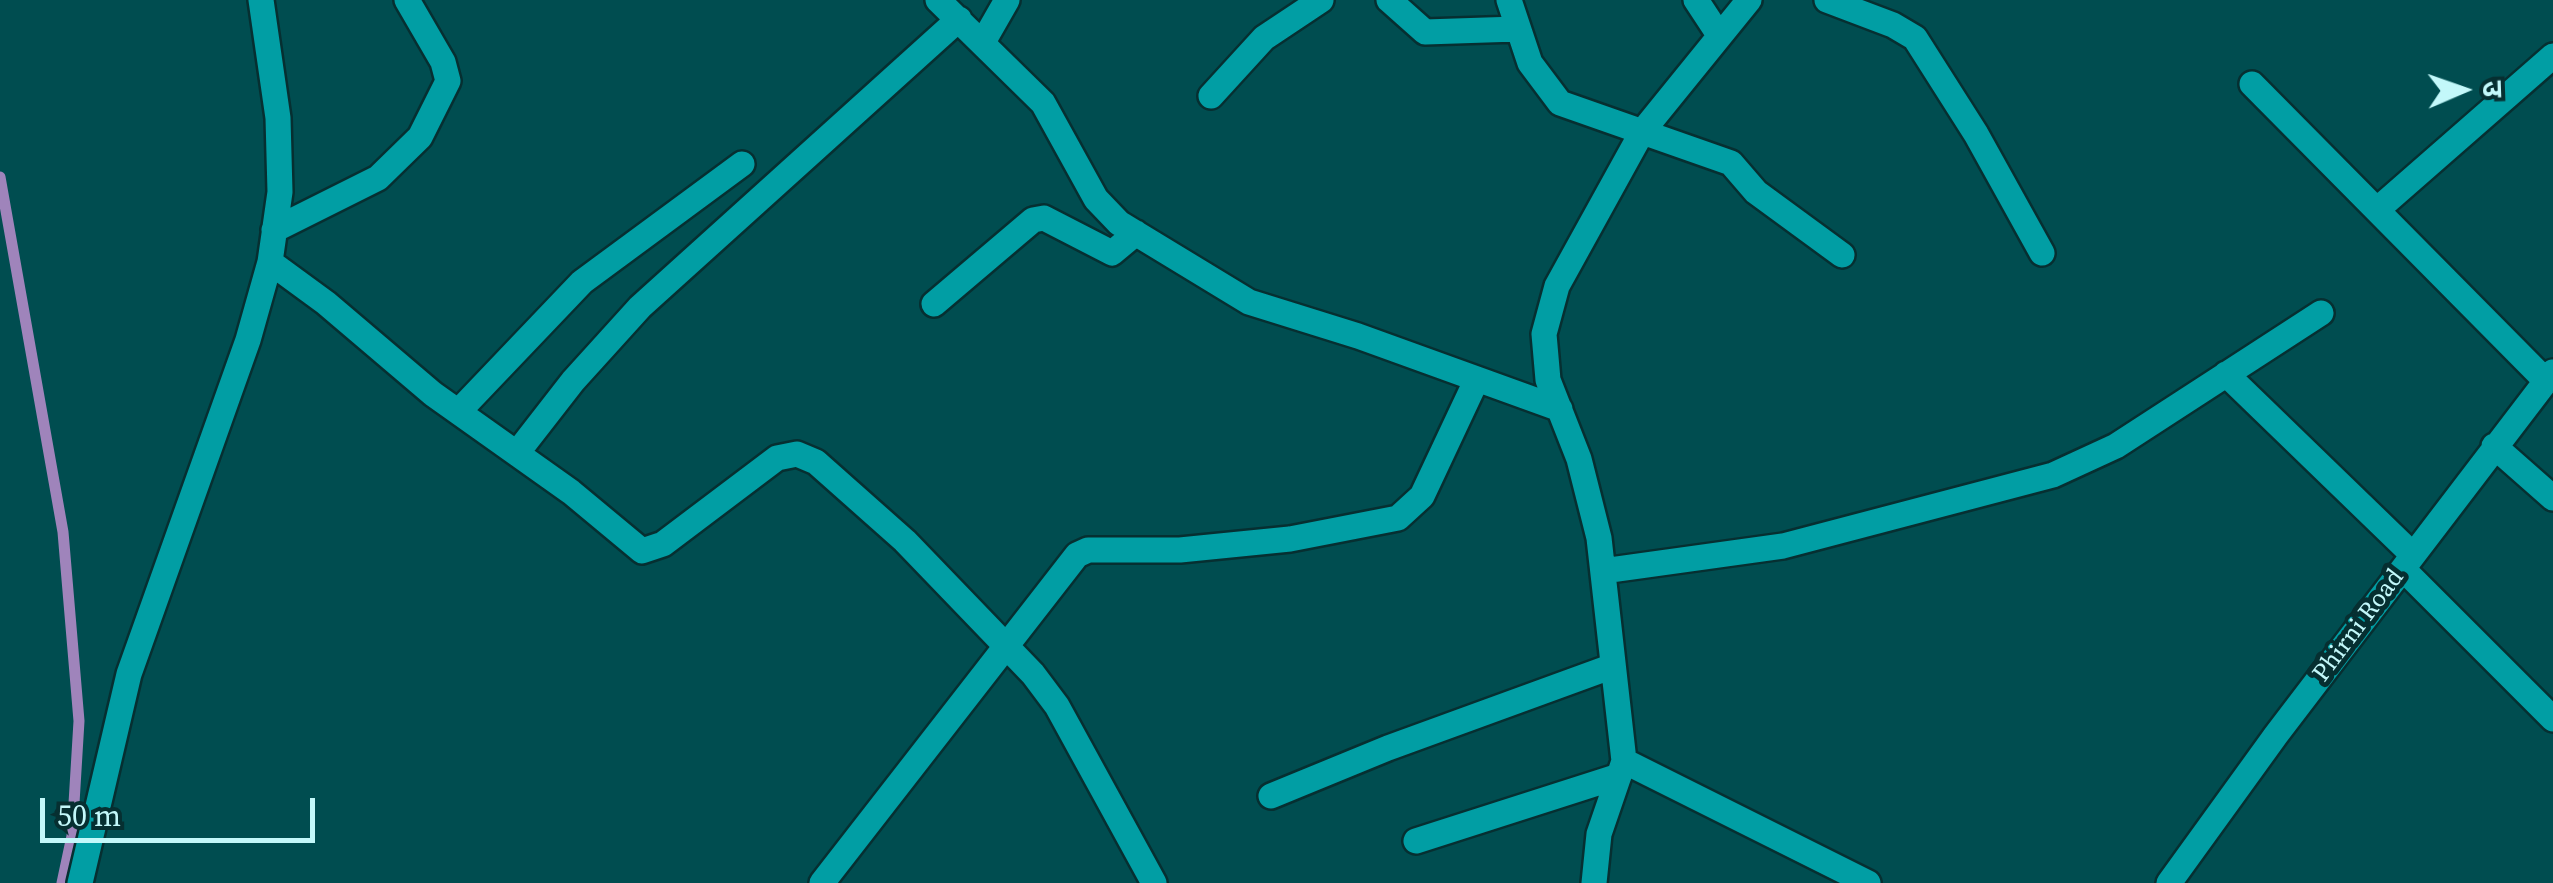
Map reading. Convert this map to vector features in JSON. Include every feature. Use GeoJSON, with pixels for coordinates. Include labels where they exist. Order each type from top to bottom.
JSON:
{"type":"FeatureCollection","features":[{"type":"Feature","properties":{"kind":"street"},"geometry":{"type":"LineString","coordinates":[[80,883],[129,674],[248,340],[270,262],[280,192],[278,118],[260,0]]}},
{"type":"Feature","properties":{"kind":"street"},"geometry":{"type":"LineString","coordinates":[[274,230],[378,178],[420,137],[445,92],[447,72],[407,0]]}},
{"type":"Feature","properties":{"kind":"street"},"geometry":{"type":"LineString","coordinates":[[938,0],[1043,103],[1106,212],[1136,232],[1248,302],[1358,336],[1560,410]]}},
{"type":"Feature","properties":{"kind":"street"},"geometry":{"type":"LineString","coordinates":[[983,42],[1007,0]]}},
{"type":"Feature","properties":{"kind":"street"},"geometry":{"type":"LineString","coordinates":[[1212,96],[1264,38],[1321,0]]}},
{"type":"Feature","properties":{"kind":"street"},"geometry":{"type":"LineString","coordinates":[[1389,0],[1425,32],[1517,28]]}},
{"type":"Feature","properties":{"kind":"street"},"geometry":{"type":"LineString","coordinates":[[1508,0],[1539,80],[1560,102],[1731,163],[1756,192],[1842,255]]}},
{"type":"Feature","properties":{"kind":"street"},"geometry":{"type":"LineString","coordinates":[[1696,0],[1719,35]]}},
{"type":"Feature","properties":{"kind":"street"},"geometry":{"type":"LineString","coordinates":[[1594,883],[1599,834],[1621,768],[1613,666],[1603,571],[1580,459],[1560,410],[1545,357],[1548,310],[1596,211],[1642,132],[1749,0]]}},
{"type":"Feature","properties":{"kind":"street"},"geometry":{"type":"LineString","coordinates":[[1827,0],[1903,29],[1914,38],[1976,134],[2042,253]]}},
{"type":"Feature","properties":{"kind":"street"},"geometry":{"type":"LineString","coordinates":[[517,453],[573,380],[640,308],[959,20]]}},
{"type":"Feature","properties":{"kind":"street"},"geometry":{"type":"LineString","coordinates":[[2378,209],[2553,56]]}},
{"type":"Feature","properties":{"kind":"street"},"geometry":{"type":"LineString","coordinates":[[2252,84],[2550,376]]}},
{"type":"Feature","properties":{"kind":"street"},"geometry":{"type":"LineString","coordinates":[[458,412],[582,282],[742,164]]}},
{"type":"Feature","properties":{"kind":"street"},"geometry":{"type":"LineString","coordinates":[[934,304],[1034,220],[1044,218],[1112,253],[1136,232]]}},
{"type":"Feature","properties":{"kind":"street"},"geometry":{"type":"LineString","coordinates":[[270,262],[458,412],[572,492],[637,548],[648,551],[777,458],[789,454],[806,456],[905,541],[1057,706],[1154,883]]}},
{"type":"Feature","properties":{"kind":"street"},"geometry":{"type":"LineString","coordinates":[[1603,571],[1747,554],[2024,485],[2116,446],[2321,313]]}},
{"type":"Feature","properties":{"kind":"street"},"geometry":{"type":"LineString","coordinates":[[2226,374],[2553,719]]}},
{"type":"Feature","properties":{"kind":"street","name":"Phirni Road"},"geometry":{"type":"LineString","coordinates":[[2169,883],[2550,376]]}},
{"type":"Feature","properties":{"kind":"street"},"geometry":{"type":"LineString","coordinates":[[822,883],[1082,551],[1180,550],[1290,539],[1409,513],[1422,496],[1476,381]]}},
{"type":"Feature","properties":{"kind":"street"},"geometry":{"type":"LineString","coordinates":[[2494,446],[2553,498]]}},
{"type":"Feature","properties":{"kind":"street"},"geometry":{"type":"LineString","coordinates":[[1271,796],[1388,748],[1613,666]]}},
{"type":"Feature","properties":{"kind":"street"},"geometry":{"type":"LineString","coordinates":[[1416,841],[1621,768],[1868,883]]}},
{"type":"Feature","properties":{"kind":"waterway"},"geometry":{"type":"LineString","coordinates":[[0,177],[63,532],[79,721],[72,836],[62,883]]}}]}
